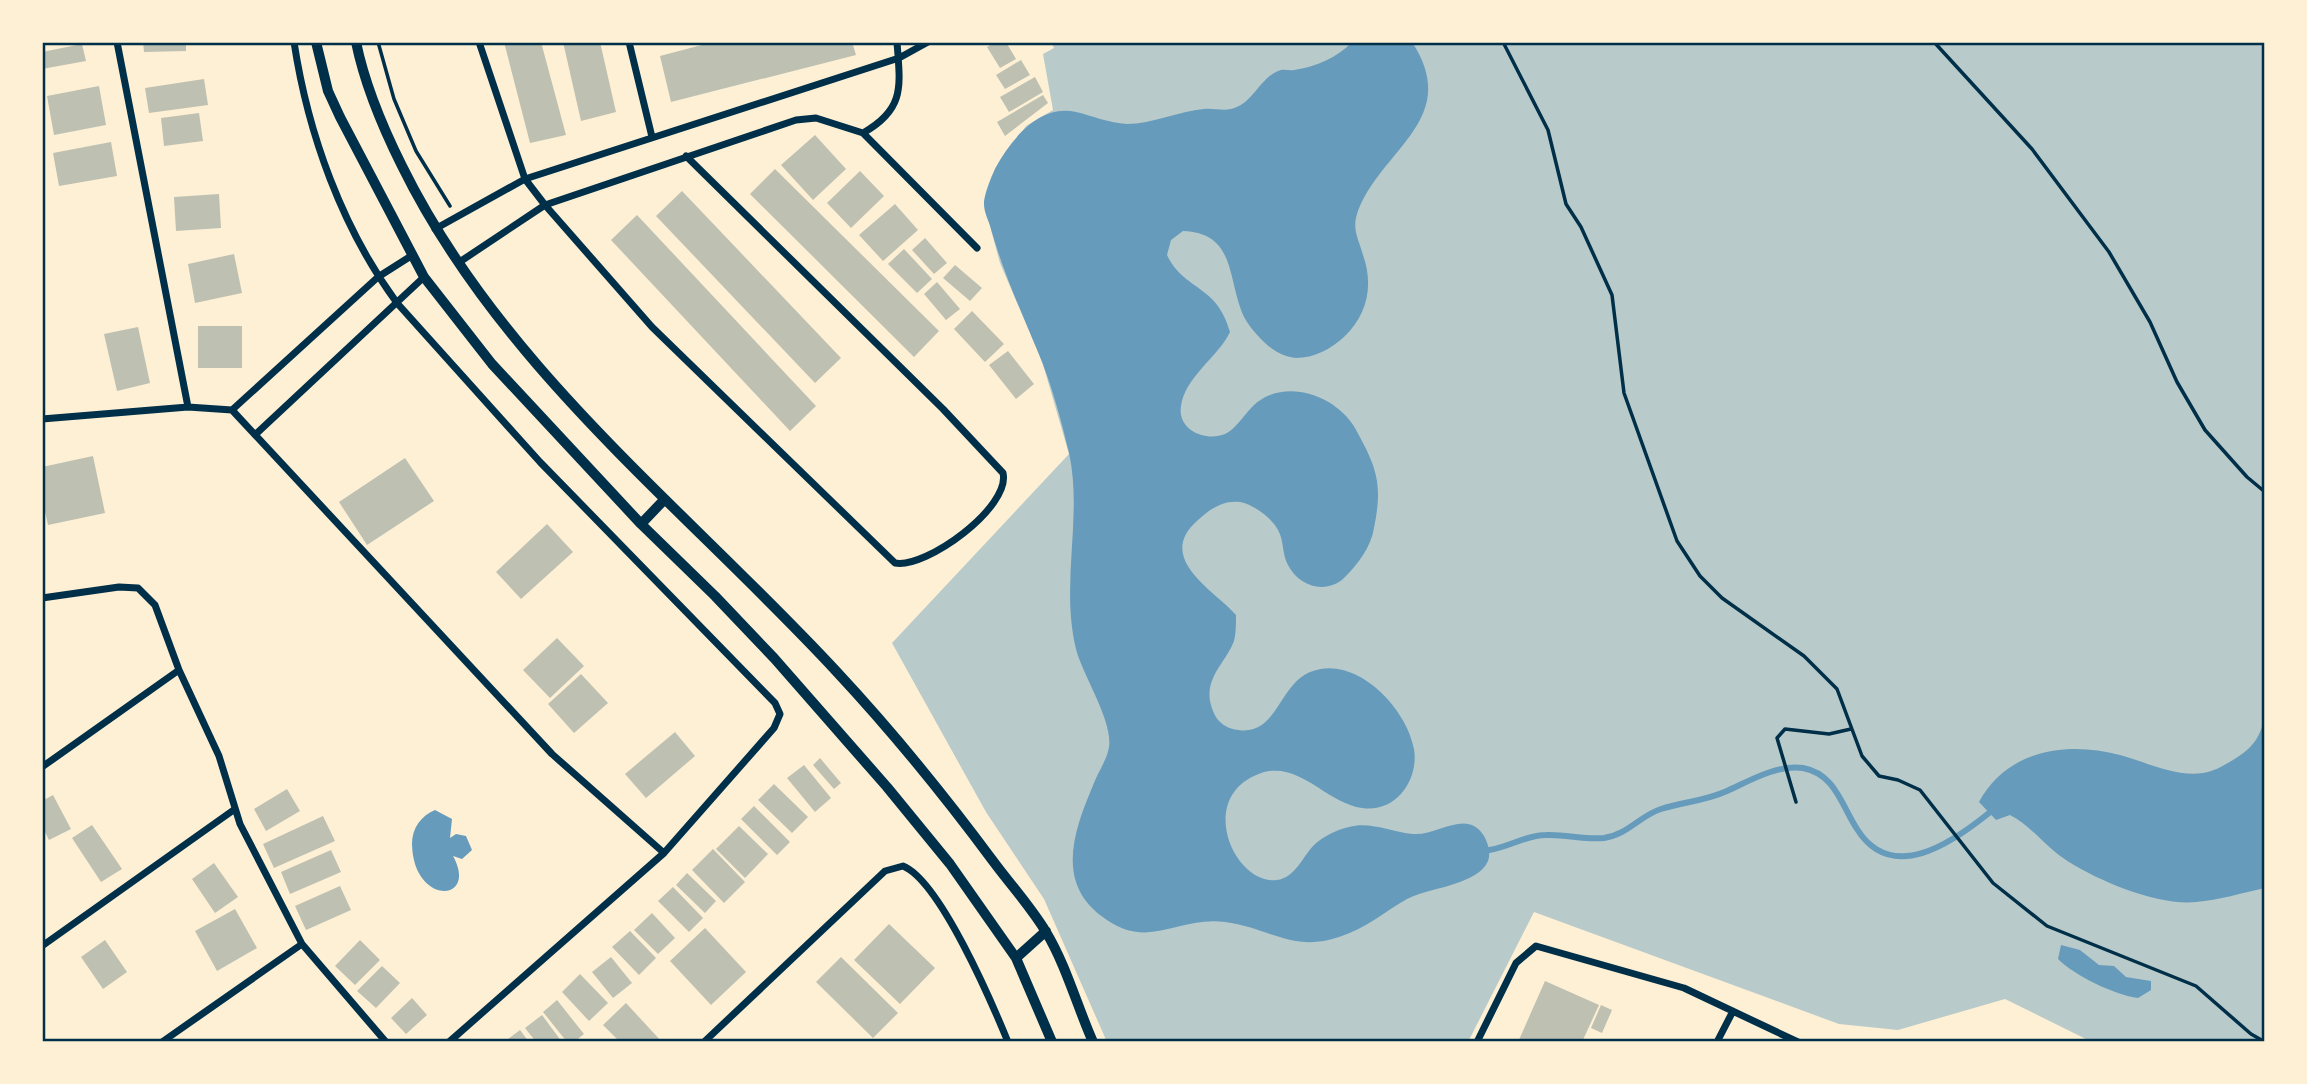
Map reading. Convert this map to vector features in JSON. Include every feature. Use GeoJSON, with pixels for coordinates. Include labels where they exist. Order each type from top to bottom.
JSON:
{"type":"FeatureCollection","features":[{"type":"Feature","properties":{"kind":"street"},"geometry":{"type":"LineString","coordinates":[[117,42],[188,407]]}},
{"type":"Feature","properties":{"kind":"street"},"geometry":{"type":"LineString","coordinates":[[294,42],[300,81],[332,185],[378,277],[397,303],[540,462],[775,703],[780,714],[774,728],[664,853],[449,1042]]}},
{"type":"Feature","properties":{"kind":"street"},"geometry":{"type":"LineString","coordinates":[[316,42],[336,108],[424,277],[492,364],[641,524],[732,613],[887,787],[950,864],[1016,958],[1052,1042]]}},
{"type":"Feature","properties":{"kind":"street"},"geometry":{"type":"LineString","coordinates":[[356,42],[363,77],[386,131],[435,229],[457,263],[515,340],[663,501],[835,670],[944,794],[1046,931],[1093,1042]]}},
{"type":"Feature","properties":{"kind":"street"},"geometry":{"type":"LineString","coordinates":[[479,42],[525,179],[652,327],[895,563],[903,565],[921,560],[952,541],[978,520],[994,501],[1004,480],[1003,472],[943,409],[686,156]]}},
{"type":"Feature","properties":{"kind":"street"},"geometry":{"type":"LineString","coordinates":[[629,42],[652,137]]}},
{"type":"Feature","properties":{"kind":"street"},"geometry":{"type":"LineString","coordinates":[[863,133],[887,116],[897,101],[901,89],[897,42]]}},
{"type":"Feature","properties":{"kind":"street"},"geometry":{"type":"LineString","coordinates":[[435,229],[525,179],[898,58],[928,42]]}},
{"type":"Feature","properties":{"kind":"street"},"geometry":{"type":"LineString","coordinates":[[457,263],[545,205],[806,117],[863,133],[977,248]]}},
{"type":"Feature","properties":{"kind":"street"},"geometry":{"type":"LineString","coordinates":[[232,410],[378,277],[411,256]]}},
{"type":"Feature","properties":{"kind":"street"},"geometry":{"type":"LineString","coordinates":[[256,434],[424,277]]}},
{"type":"Feature","properties":{"kind":"street"},"geometry":{"type":"LineString","coordinates":[[42,419],[188,407],[232,410],[552,754],[664,853]]}},
{"type":"Feature","properties":{"kind":"street"},"geometry":{"type":"LineString","coordinates":[[641,524],[663,501]]}},
{"type":"Feature","properties":{"kind":"street"},"geometry":{"type":"LineString","coordinates":[[42,598],[120,587],[138,588],[155,605],[179,670],[219,756],[235,809],[302,944],[386,1042]]}},
{"type":"Feature","properties":{"kind":"street"},"geometry":{"type":"LineString","coordinates":[[42,767],[179,670]]}},
{"type":"Feature","properties":{"kind":"street"},"geometry":{"type":"LineString","coordinates":[[42,946],[235,809]]}},
{"type":"Feature","properties":{"kind":"street"},"geometry":{"type":"LineString","coordinates":[[704,1042],[885,871],[903,866],[920,877],[988,993],[1008,1042]]}},
{"type":"Feature","properties":{"kind":"street"},"geometry":{"type":"LineString","coordinates":[[1016,958],[1046,931]]}},
{"type":"Feature","properties":{"kind":"street"},"geometry":{"type":"LineString","coordinates":[[162,1042],[302,944]]}},
{"type":"Feature","properties":{"kind":"street"},"geometry":{"type":"LineString","coordinates":[[1477,1042],[1516,963],[1536,946],[1684,988],[1798,1042]]}},
{"type":"Feature","properties":{"kind":"street"},"geometry":{"type":"LineString","coordinates":[[1717,1042],[1733,1011]]}},
{"type":"Feature","properties":{"kind":"path"},"geometry":{"type":"LineString","coordinates":[[378,42],[394,99],[416,151],[456,217]]}},
{"type":"Feature","properties":{"kind":"path"},"geometry":{"type":"LineString","coordinates":[[1503,42],[1548,130],[1566,204],[1581,228],[1612,295],[1624,393],[1677,541],[1700,576],[1722,598],[1804,656],[1837,689],[1862,756],[1879,776],[1898,780],[1920,790],[1993,883],[2048,926],[2196,986],[2250,1034],[2265,1042]]}},
{"type":"Feature","properties":{"kind":"path"},"geometry":{"type":"LineString","coordinates":[[1934,42],[2032,149],[2109,252],[2150,322],[2176,382],[2205,430],[2247,477],[2265,492]]}},
{"type":"Feature","properties":{"kind":"path"},"geometry":{"type":"LineString","coordinates":[[1796,802],[1777,738],[1785,729],[1829,734],[1852,729]]}},
{"type":"Feature","properties":{"kind":"shaded area"},"geometry":{"type":"Polygon","coordinates":[[[1051,42],[2265,42],[2265,1042],[2092,1042],[2005,999],[1898,1030],[1839,1024],[1534,912],[1468,1042],[1107,1042],[1044,899],[986,812],[892,643],[1069,454],[1042,361],[1000,263],[984,204],[995,169],[1026,126],[1053,110],[1043,54],[1054,48],[1051,42]]]}},
{"type":"Feature","properties":{"kind":"water"},"geometry":{"type":"Polygon","coordinates":[[[1352,42],[1412,42],[1425,69],[1428,93],[1423,114],[1412,133],[1368,191],[1357,214],[1356,230],[1366,267],[1368,289],[1363,310],[1352,328],[1334,345],[1316,355],[1296,358],[1283,355],[1267,345],[1247,322],[1225,256],[1211,239],[1199,233],[1183,231],[1171,240],[1167,255],[1182,275],[1217,305],[1230,332],[1195,376],[1184,396],[1181,414],[1188,428],[1202,435],[1225,434],[1259,401],[1285,392],[1298,392],[1325,400],[1347,417],[1373,465],[1378,499],[1370,542],[1355,567],[1338,583],[1314,586],[1293,573],[1286,561],[1280,534],[1262,512],[1245,503],[1228,502],[1207,512],[1198,520],[1186,534],[1182,547],[1192,572],[1236,615],[1234,641],[1211,684],[1210,701],[1220,722],[1233,729],[1248,730],[1259,727],[1276,710],[1299,679],[1310,672],[1327,668],[1344,670],[1361,677],[1390,702],[1409,733],[1415,761],[1409,783],[1403,792],[1395,800],[1374,808],[1348,804],[1296,775],[1283,771],[1269,771],[1254,776],[1237,788],[1228,804],[1226,822],[1229,840],[1236,856],[1248,870],[1262,878],[1277,880],[1294,871],[1322,839],[1357,825],[1423,834],[1452,825],[1469,824],[1484,836],[1489,848],[1489,858],[1483,869],[1470,877],[1413,896],[1357,930],[1323,941],[1294,941],[1225,922],[1191,924],[1147,932],[1133,931],[1117,926],[1100,915],[1086,901],[1077,886],[1073,870],[1076,835],[1087,800],[1106,757],[1109,736],[1076,649],[1072,624],[1070,575],[1074,501],[1069,453],[1047,376],[996,245],[985,211],[985,195],[996,167],[1010,145],[1039,118],[1063,111],[1127,124],[1195,110],[1231,109],[1245,102],[1274,73],[1318,64],[1333,57],[1352,42]]]}},
{"type":"Feature","properties":{"kind":"water"},"geometry":{"type":"Polygon","coordinates":[[[2265,714],[2265,888],[2196,902],[2165,900],[2131,891],[2082,870],[2061,857],[2010,815],[1996,820],[1979,802],[1991,784],[2005,771],[2040,754],[2059,750],[2100,751],[2182,773],[2211,771],[2233,760],[2251,746],[2261,729],[2265,714]]]}},
{"type":"Feature","properties":{"kind":"water"},"geometry":{"type":"Polygon","coordinates":[[[435,810],[452,819],[450,838],[456,834],[466,836],[472,850],[462,859],[453,856],[459,872],[458,883],[452,889],[443,891],[422,879],[415,864],[412,844],[418,823],[435,810]]]}},
{"type":"Feature","properties":{"kind":"water"},"geometry":{"type":"Polygon","coordinates":[[[2061,945],[2080,950],[2099,965],[2114,966],[2126,977],[2151,981],[2151,990],[2138,998],[2096,984],[2058,959],[2061,945]]]}},
{"type":"Feature","properties":{"kind":"building"},"geometry":{"type":"Polygon","coordinates":[[[143,42],[186,42],[186,51],[144,52],[143,42]]]}},
{"type":"Feature","properties":{"kind":"building"},"geometry":{"type":"Polygon","coordinates":[[[504,42],[541,42],[566,135],[530,143],[504,42]]]}},
{"type":"Feature","properties":{"kind":"building"},"geometry":{"type":"Polygon","coordinates":[[[563,42],[600,42],[616,112],[581,121],[563,42]]]}},
{"type":"Feature","properties":{"kind":"building"},"geometry":{"type":"Polygon","coordinates":[[[713,42],[852,42],[856,55],[671,102],[660,56],[713,42]]]}},
{"type":"Feature","properties":{"kind":"building"},"geometry":{"type":"Polygon","coordinates":[[[995,42],[1006,42],[1016,59],[1000,68],[987,47],[995,42]]]}},
{"type":"Feature","properties":{"kind":"building"},"geometry":{"type":"Polygon","coordinates":[[[82,44],[86,61],[42,69],[42,52],[82,44]]]}},
{"type":"Feature","properties":{"kind":"building"},"geometry":{"type":"Polygon","coordinates":[[[1021,60],[1030,75],[1005,89],[996,75],[1021,60]]]}},
{"type":"Feature","properties":{"kind":"building"},"geometry":{"type":"Polygon","coordinates":[[[1035,77],[1043,92],[1009,112],[1000,97],[1035,77]]]}},
{"type":"Feature","properties":{"kind":"building"},"geometry":{"type":"Polygon","coordinates":[[[204,79],[208,105],[149,113],[145,88],[204,79]]]}},
{"type":"Feature","properties":{"kind":"building"},"geometry":{"type":"Polygon","coordinates":[[[99,86],[106,125],[54,135],[47,96],[99,86]]]}},
{"type":"Feature","properties":{"kind":"building"},"geometry":{"type":"Polygon","coordinates":[[[1043,95],[1048,103],[1005,136],[997,122],[1043,95]]]}},
{"type":"Feature","properties":{"kind":"building"},"geometry":{"type":"Polygon","coordinates":[[[199,113],[203,141],[164,146],[161,118],[199,113]]]}},
{"type":"Feature","properties":{"kind":"building"},"geometry":{"type":"Polygon","coordinates":[[[815,135],[846,169],[813,200],[781,165],[815,135]]]}},
{"type":"Feature","properties":{"kind":"building"},"geometry":{"type":"Polygon","coordinates":[[[111,142],[117,176],[59,186],[53,153],[111,142]]]}},
{"type":"Feature","properties":{"kind":"building"},"geometry":{"type":"Polygon","coordinates":[[[775,169],[939,331],[914,357],[750,194],[775,169]]]}},
{"type":"Feature","properties":{"kind":"building"},"geometry":{"type":"Polygon","coordinates":[[[860,171],[884,196],[851,228],[827,203],[860,171]]]}},
{"type":"Feature","properties":{"kind":"building"},"geometry":{"type":"Polygon","coordinates":[[[682,191],[841,358],[815,383],[656,216],[682,191]]]}},
{"type":"Feature","properties":{"kind":"building"},"geometry":{"type":"Polygon","coordinates":[[[219,194],[221,228],[176,231],[174,197],[219,194]]]}},
{"type":"Feature","properties":{"kind":"building"},"geometry":{"type":"Polygon","coordinates":[[[895,204],[918,230],[883,261],[859,235],[895,204]]]}},
{"type":"Feature","properties":{"kind":"building"},"geometry":{"type":"Polygon","coordinates":[[[637,215],[816,406],[790,431],[611,240],[637,215]]]}},
{"type":"Feature","properties":{"kind":"building"},"geometry":{"type":"Polygon","coordinates":[[[925,238],[947,263],[934,274],[912,250],[925,238]]]}},
{"type":"Feature","properties":{"kind":"building"},"geometry":{"type":"Polygon","coordinates":[[[904,249],[932,279],[917,293],[888,264],[904,249]]]}},
{"type":"Feature","properties":{"kind":"building"},"geometry":{"type":"Polygon","coordinates":[[[234,254],[242,293],[195,303],[188,264],[234,254]]]}},
{"type":"Feature","properties":{"kind":"building"},"geometry":{"type":"Polygon","coordinates":[[[955,265],[982,288],[970,301],[943,278],[955,265]]]}},
{"type":"Feature","properties":{"kind":"building"},"geometry":{"type":"Polygon","coordinates":[[[937,282],[960,309],[946,320],[924,294],[937,282]]]}},
{"type":"Feature","properties":{"kind":"building"},"geometry":{"type":"Polygon","coordinates":[[[972,311],[1004,344],[985,362],[954,329],[972,311]]]}},
{"type":"Feature","properties":{"kind":"building"},"geometry":{"type":"Polygon","coordinates":[[[198,326],[242,326],[242,368],[198,368],[198,326]]]}},
{"type":"Feature","properties":{"kind":"building"},"geometry":{"type":"Polygon","coordinates":[[[138,327],[150,383],[117,391],[104,334],[138,327]]]}},
{"type":"Feature","properties":{"kind":"building"},"geometry":{"type":"Polygon","coordinates":[[[1008,351],[1034,384],[1016,399],[989,365],[1008,351]]]}},
{"type":"Feature","properties":{"kind":"building"},"geometry":{"type":"Polygon","coordinates":[[[93,456],[105,513],[48,525],[42,498],[42,467],[93,456]]]}},
{"type":"Feature","properties":{"kind":"building"},"geometry":{"type":"Polygon","coordinates":[[[405,458],[434,501],[367,545],[339,502],[405,458]]]}},
{"type":"Feature","properties":{"kind":"building"},"geometry":{"type":"Polygon","coordinates":[[[547,524],[573,552],[521,599],[496,572],[547,524]]]}},
{"type":"Feature","properties":{"kind":"building"},"geometry":{"type":"Polygon","coordinates":[[[557,638],[584,666],[550,698],[523,670],[557,638]]]}},
{"type":"Feature","properties":{"kind":"building"},"geometry":{"type":"Polygon","coordinates":[[[581,674],[608,703],[574,733],[548,704],[581,674]]]}},
{"type":"Feature","properties":{"kind":"building"},"geometry":{"type":"Polygon","coordinates":[[[675,732],[695,756],[646,798],[625,774],[675,732]]]}},
{"type":"Feature","properties":{"kind":"building"},"geometry":{"type":"Polygon","coordinates":[[[820,758],[841,783],[834,789],[813,765],[820,758]]]}},
{"type":"Feature","properties":{"kind":"building"},"geometry":{"type":"Polygon","coordinates":[[[804,765],[831,798],[815,812],[787,778],[804,765]]]}},
{"type":"Feature","properties":{"kind":"building"},"geometry":{"type":"Polygon","coordinates":[[[774,784],[808,817],[792,833],[758,800],[774,784]]]}},
{"type":"Feature","properties":{"kind":"building"},"geometry":{"type":"Polygon","coordinates":[[[287,789],[300,811],[266,831],[254,809],[287,789]]]}},
{"type":"Feature","properties":{"kind":"building"},"geometry":{"type":"Polygon","coordinates":[[[53,795],[71,829],[49,840],[42,826],[42,801],[53,795]]]}},
{"type":"Feature","properties":{"kind":"building"},"geometry":{"type":"Polygon","coordinates":[[[754,806],[790,842],[777,855],[741,819],[754,806]]]}},
{"type":"Feature","properties":{"kind":"building"},"geometry":{"type":"Polygon","coordinates":[[[323,816],[335,841],[274,868],[263,844],[323,816]]]}},
{"type":"Feature","properties":{"kind":"building"},"geometry":{"type":"Polygon","coordinates":[[[92,825],[122,869],[101,882],[72,838],[92,825]]]}},
{"type":"Feature","properties":{"kind":"building"},"geometry":{"type":"Polygon","coordinates":[[[739,826],[768,854],[745,878],[716,849],[739,826]]]}},
{"type":"Feature","properties":{"kind":"building"},"geometry":{"type":"Polygon","coordinates":[[[713,849],[745,882],[724,903],[692,870],[713,849]]]}},
{"type":"Feature","properties":{"kind":"building"},"geometry":{"type":"Polygon","coordinates":[[[331,850],[341,872],[290,894],[281,872],[331,850]]]}},
{"type":"Feature","properties":{"kind":"building"},"geometry":{"type":"Polygon","coordinates":[[[214,863],[238,897],[215,913],[192,879],[214,863]]]}},
{"type":"Feature","properties":{"kind":"building"},"geometry":{"type":"Polygon","coordinates":[[[687,873],[716,901],[705,913],[676,885],[687,873]]]}},
{"type":"Feature","properties":{"kind":"building"},"geometry":{"type":"Polygon","coordinates":[[[340,886],[351,910],[306,930],[295,906],[340,886]]]}},
{"type":"Feature","properties":{"kind":"building"},"geometry":{"type":"Polygon","coordinates":[[[673,887],[703,918],[689,932],[658,901],[673,887]]]}},
{"type":"Feature","properties":{"kind":"building"},"geometry":{"type":"Polygon","coordinates":[[[235,909],[257,948],[217,971],[195,931],[235,909]]]}},
{"type":"Feature","properties":{"kind":"building"},"geometry":{"type":"Polygon","coordinates":[[[652,913],[675,938],[658,954],[634,930],[652,913]]]}},
{"type":"Feature","properties":{"kind":"building"},"geometry":{"type":"Polygon","coordinates":[[[889,924],[935,968],[900,1004],[854,960],[889,924]]]}},
{"type":"Feature","properties":{"kind":"building"},"geometry":{"type":"Polygon","coordinates":[[[705,928],[746,972],[711,1005],[670,961],[705,928]]]}},
{"type":"Feature","properties":{"kind":"building"},"geometry":{"type":"Polygon","coordinates":[[[630,931],[656,958],[639,975],[612,947],[630,931]]]}},
{"type":"Feature","properties":{"kind":"building"},"geometry":{"type":"Polygon","coordinates":[[[105,940],[127,972],[103,989],[81,957],[105,940]]]}},
{"type":"Feature","properties":{"kind":"building"},"geometry":{"type":"Polygon","coordinates":[[[360,940],[380,960],[355,985],[335,966],[360,940]]]}},
{"type":"Feature","properties":{"kind":"building"},"geometry":{"type":"Polygon","coordinates":[[[611,957],[632,983],[613,998],[592,972],[611,957]]]}},
{"type":"Feature","properties":{"kind":"building"},"geometry":{"type":"Polygon","coordinates":[[[841,957],[898,1013],[873,1038],[816,982],[841,957]]]}},
{"type":"Feature","properties":{"kind":"building"},"geometry":{"type":"Polygon","coordinates":[[[382,966],[400,983],[376,1008],[357,991],[382,966]]]}},
{"type":"Feature","properties":{"kind":"building"},"geometry":{"type":"Polygon","coordinates":[[[580,974],[608,1003],[589,1021],[562,992],[580,974]]]}},
{"type":"Feature","properties":{"kind":"building"},"geometry":{"type":"Polygon","coordinates":[[[1545,981],[1599,1005],[1582,1042],[1518,1042],[1545,981]]]}},
{"type":"Feature","properties":{"kind":"building"},"geometry":{"type":"Polygon","coordinates":[[[412,998],[427,1015],[406,1034],[391,1018],[412,998]]]}},
{"type":"Feature","properties":{"kind":"building"},"geometry":{"type":"Polygon","coordinates":[[[557,1000],[584,1034],[574,1042],[567,1042],[543,1012],[557,1000]]]}},
{"type":"Feature","properties":{"kind":"building"},"geometry":{"type":"Polygon","coordinates":[[[626,1003],[662,1042],[620,1042],[603,1025],[626,1003]]]}},
{"type":"Feature","properties":{"kind":"building"},"geometry":{"type":"Polygon","coordinates":[[[1601,1005],[1612,1010],[1602,1033],[1591,1028],[1601,1005]]]}},
{"type":"Feature","properties":{"kind":"building"},"geometry":{"type":"Polygon","coordinates":[[[542,1015],[562,1042],[536,1042],[525,1028],[542,1015]]]}},
{"type":"Feature","properties":{"kind":"building"},"geometry":{"type":"Polygon","coordinates":[[[520,1030],[529,1042],[504,1042],[520,1030]]]}},
{"type":"Feature","properties":{"kind":"waterway"},"geometry":{"type":"LineString","coordinates":[[1489,850],[1539,836],[1612,836],[1661,809],[1710,797],[1764,774],[1793,767],[1814,771],[1830,783],[1857,829],[1871,846],[1887,854],[1905,856],[1941,846],[1989,813]]}}]}
